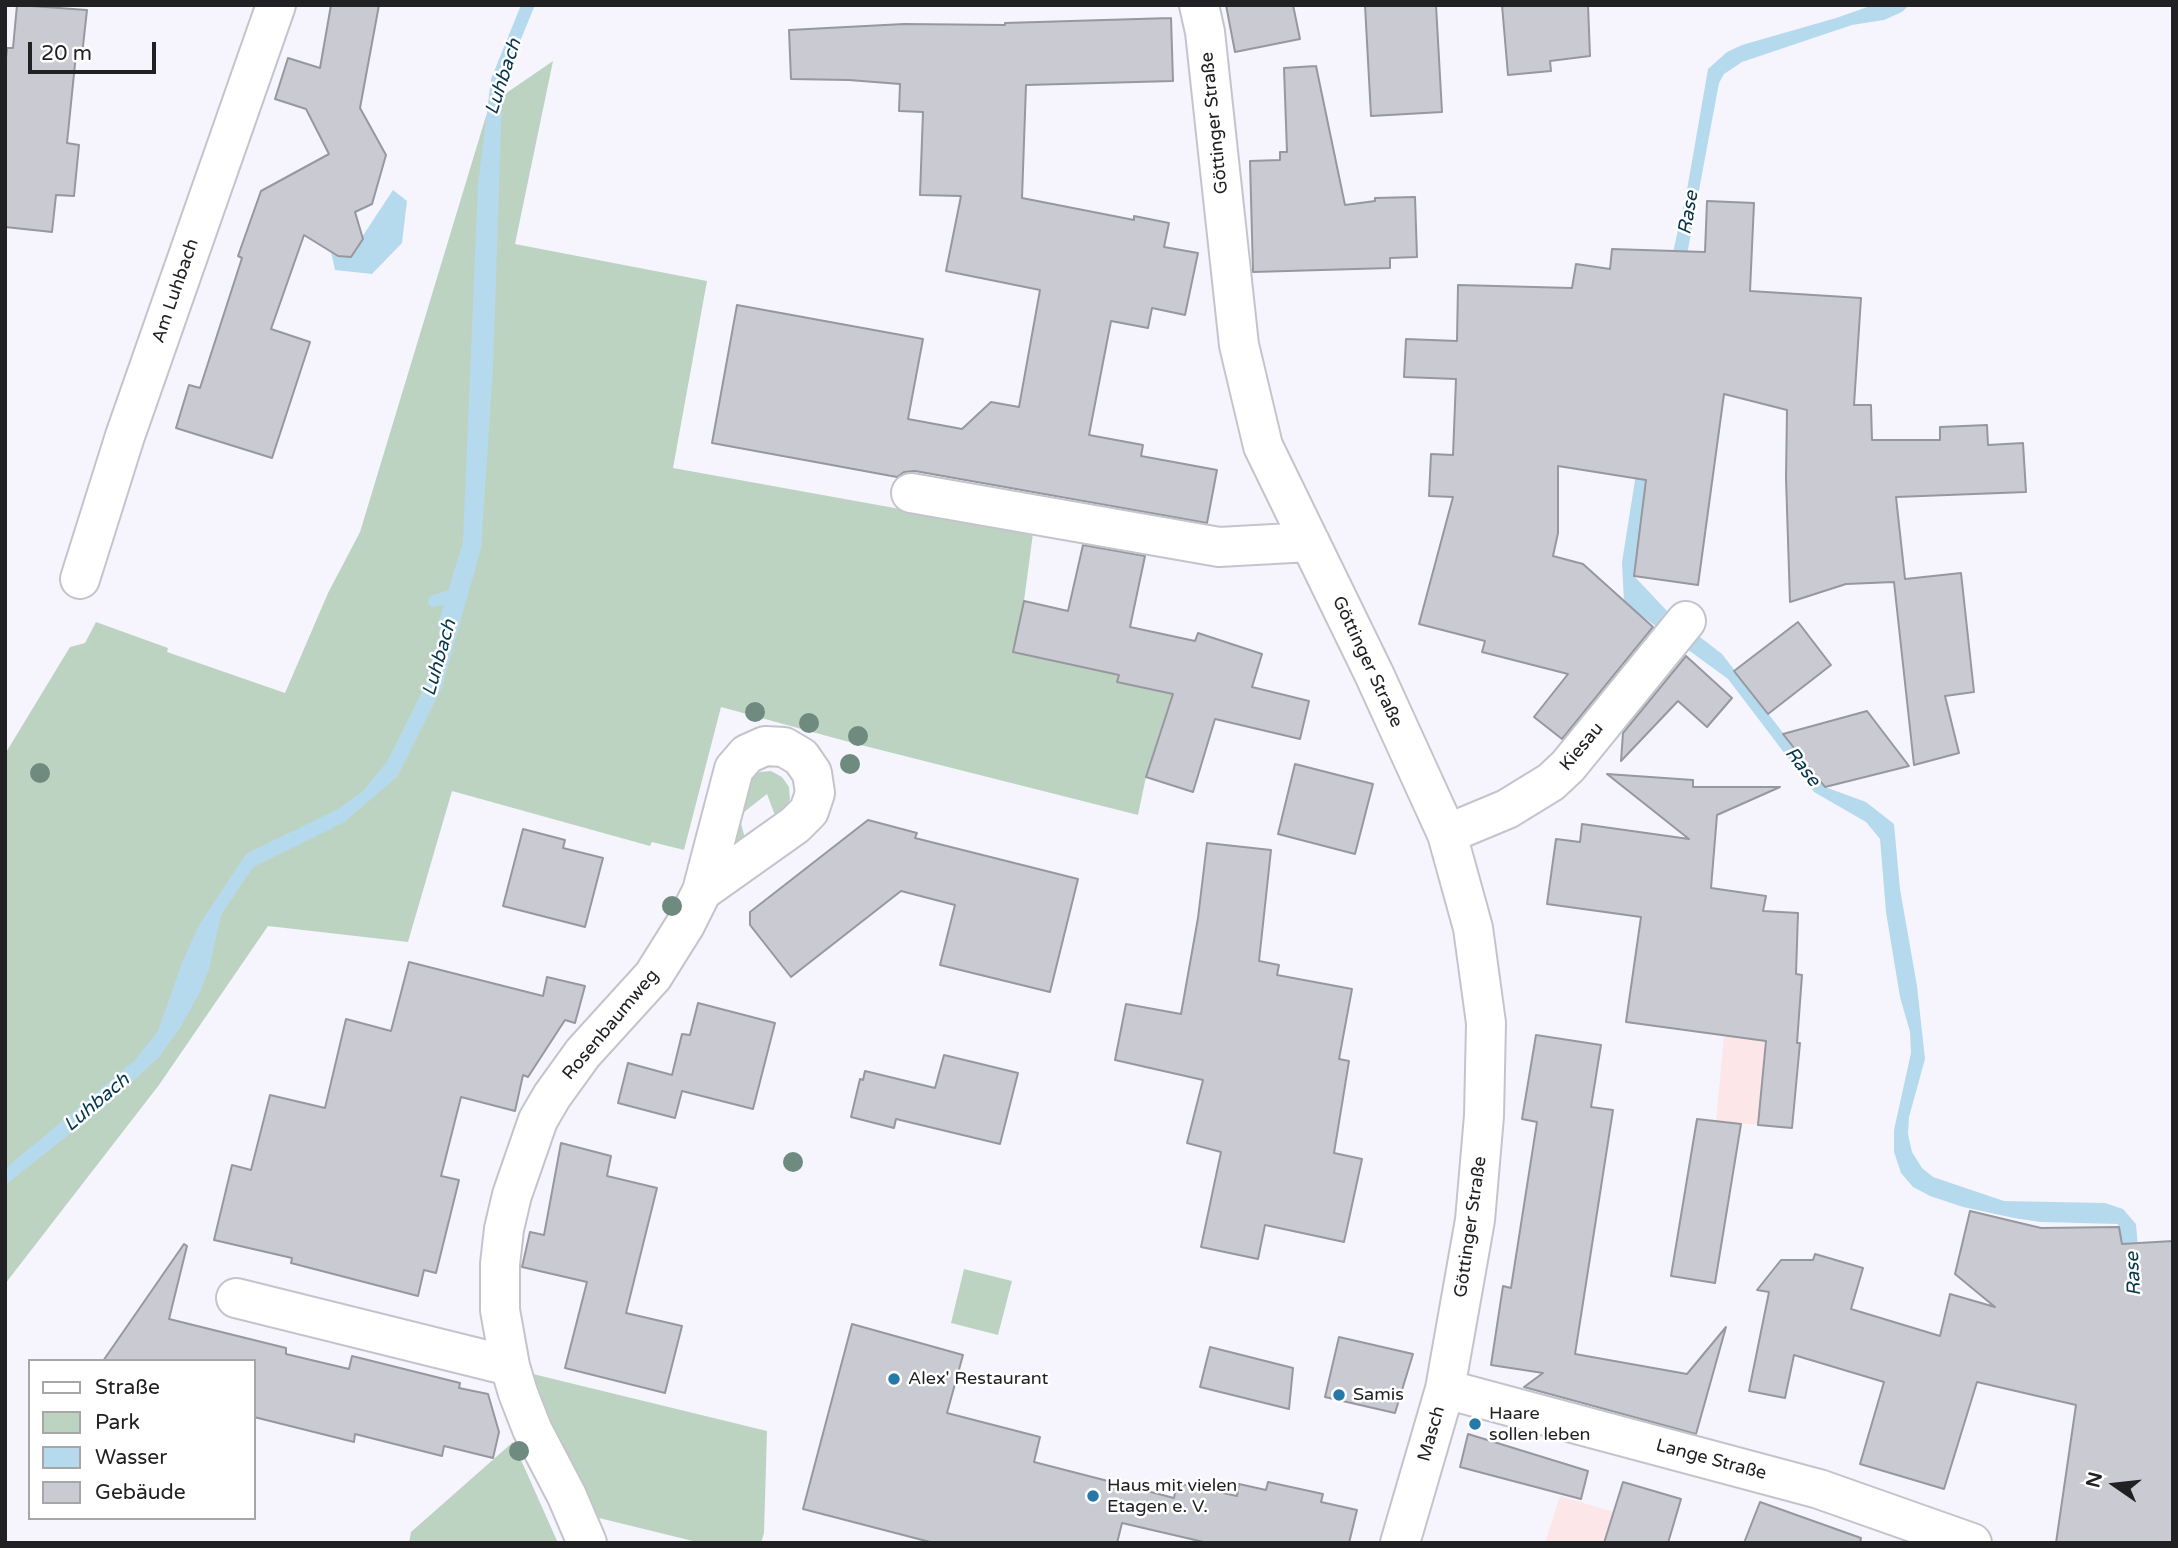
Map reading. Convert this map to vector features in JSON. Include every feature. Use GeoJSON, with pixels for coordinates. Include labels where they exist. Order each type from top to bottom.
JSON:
{"type":"FeatureCollection","features":[{"type":"Feature","properties":{"kind":"street","name":"Am Luhbach"},"geometry":{"type":"LineString","coordinates":[[80,579],[125,436],[276,5]]}},
{"type":"Feature","properties":{"kind":"street","name":"Göttinger Straße"},"geometry":{"type":"LineString","coordinates":[[1199,5],[1205,32],[1239,345],[1263,446],[1374,674],[1447,834],[1473,928],[1486,1023],[1485,1104],[1477,1207],[1456,1323]]}},
{"type":"Feature","properties":{"kind":"street"},"geometry":{"type":"LineString","coordinates":[[911,493],[1219,547],[1310,542]]}},
{"type":"Feature","properties":{"kind":"street","name":"Kiesau"},"geometry":{"type":"LineString","coordinates":[[1447,834],[1507,809],[1551,782],[1568,766],[1677,632]]}},
{"type":"Feature","properties":{"kind":"street","name":"Rosenbaumweg"},"geometry":{"type":"LineString","coordinates":[[587,1543],[568,1496],[532,1429],[510,1366],[500,1310],[500,1264],[512,1195],[538,1120],[552,1096],[583,1053],[653,976],[685,925],[702,891]]}},
{"type":"Feature","properties":{"kind":"street"},"geometry":{"type":"LineString","coordinates":[[236,1298],[510,1366]]}},
{"type":"Feature","properties":{"kind":"street","name":"Masch"},"geometry":{"type":"LineString","coordinates":[[1400,1543],[1445,1389],[1456,1323]]}},
{"type":"Feature","properties":{"kind":"street","name":"Lange Straße"},"geometry":{"type":"LineString","coordinates":[[1445,1389],[1819,1489],[1972,1543]]}},
{"type":"Feature","properties":{"kind":"shaded area"},"geometry":{"type":"Polygon","coordinates":[[[1724,1036],[1800,1043],[1792,1128],[1716,1121],[1724,1036]]]}},
{"type":"Feature","properties":{"kind":"shaded area"},"geometry":{"type":"Polygon","coordinates":[[[1560,1496],[1614,1512],[1604,1543],[1545,1543],[1560,1496]]]}},
{"type":"Feature","properties":{"kind":"green space"},"geometry":{"type":"Polygon","coordinates":[[[553,61],[515,244],[707,281],[673,468],[1033,533],[1024,601],[1013,652],[1119,675],[1118,682],[1177,695],[1167,713],[1146,777],[1138,815],[721,707],[684,850],[652,842],[650,846],[452,791],[408,942],[268,926],[159,1085],[5,1284],[5,754],[70,647],[85,643],[96,622],[168,648],[167,652],[285,693],[328,593],[360,532],[486,116],[502,96],[553,61]]]}},
{"type":"Feature","properties":{"kind":"green space"},"geometry":{"type":"Polygon","coordinates":[[[771,771],[782,777],[789,787],[787,810],[777,821],[767,794],[739,816],[746,842],[728,847],[748,777],[771,771]]]}},
{"type":"Feature","properties":{"kind":"green space"},"geometry":{"type":"Polygon","coordinates":[[[964,1269],[1012,1281],[998,1335],[951,1323],[964,1269]]]}},
{"type":"Feature","properties":{"kind":"green space"},"geometry":{"type":"Polygon","coordinates":[[[533,1374],[767,1431],[764,1533],[761,1543],[701,1543],[599,1518],[550,1419],[533,1374]]]}},
{"type":"Feature","properties":{"kind":"green space"},"geometry":{"type":"Polygon","coordinates":[[[513,1442],[558,1543],[409,1543],[411,1532],[513,1442]]]}},
{"type":"Feature","properties":{"kind":"water","name":"Luhbach"},"geometry":{"type":"Polygon","coordinates":[[[521,5],[535,5],[512,61],[502,96],[493,369],[481,548],[442,687],[397,777],[343,823],[253,867],[221,915],[209,969],[200,992],[180,1028],[159,1057],[109,1103],[5,1185],[5,1169],[135,1060],[158,1031],[182,963],[199,925],[246,854],[338,809],[362,792],[387,762],[426,684],[440,649],[439,621],[463,542],[478,185],[491,79],[521,5]]]}},
{"type":"Feature","properties":{"kind":"water","name":"Rase"},"geometry":{"type":"Polygon","coordinates":[[[1873,5],[1909,5],[1902,12],[1884,20],[1852,25],[1742,62],[1724,74],[1719,83],[1647,469],[1634,576],[1669,613],[1722,654],[1825,787],[1866,802],[1894,824],[1900,889],[1917,986],[1925,1059],[1909,1117],[1908,1134],[1912,1152],[1922,1168],[1933,1177],[2004,1201],[2105,1203],[2123,1209],[2136,1224],[2143,1307],[2128,1275],[2118,1224],[2040,1222],[1963,1207],[1913,1187],[1901,1173],[1894,1152],[1894,1130],[1911,1053],[1910,1032],[1900,997],[1886,912],[1880,839],[1866,822],[1814,792],[1728,679],[1624,603],[1622,562],[1667,279],[1687,190],[1708,69],[1727,52],[1742,45],[1873,5]]]}},
{"type":"Feature","properties":{"kind":"water"},"geometry":{"type":"Polygon","coordinates":[[[393,190],[407,201],[402,243],[372,274],[335,270],[331,252],[338,256],[351,255],[356,251],[362,237],[393,190]]]}},
{"type":"Feature","properties":{"kind":"building"},"geometry":{"type":"Polygon","coordinates":[[[17,5],[87,10],[82,55],[76,54],[67,143],[79,145],[74,196],[56,195],[52,232],[5,227],[5,68],[7,48],[13,48],[17,5]]]}},
{"type":"Feature","properties":{"kind":"building"},"geometry":{"type":"Polygon","coordinates":[[[331,5],[379,5],[360,108],[386,155],[372,204],[355,212],[363,239],[351,257],[338,256],[304,235],[271,329],[310,342],[272,458],[176,428],[189,385],[200,388],[242,258],[238,256],[261,191],[329,154],[306,109],[275,99],[288,58],[320,68],[331,5]]]}},
{"type":"Feature","properties":{"kind":"building"},"geometry":{"type":"Polygon","coordinates":[[[1226,5],[1293,5],[1300,39],[1235,52],[1226,5]]]}},
{"type":"Feature","properties":{"kind":"building"},"geometry":{"type":"Polygon","coordinates":[[[1365,5],[1436,5],[1442,112],[1371,116],[1365,5]]]}},
{"type":"Feature","properties":{"kind":"building"},"geometry":{"type":"Polygon","coordinates":[[[1502,5],[1588,5],[1590,56],[1550,61],[1551,71],[1508,75],[1502,5]]]}},
{"type":"Feature","properties":{"kind":"building"},"geometry":{"type":"Polygon","coordinates":[[[1171,18],[1173,81],[1026,85],[1022,198],[1134,220],[1134,216],[1169,223],[1164,247],[1198,253],[1185,315],[1152,308],[1148,328],[1111,321],[1089,435],[1143,445],[1141,456],[1217,470],[1207,523],[915,471],[904,472],[897,477],[712,443],[737,305],[923,339],[908,419],[962,429],[991,402],[1019,407],[1040,290],[946,271],[961,196],[920,195],[923,112],[899,111],[900,84],[791,79],[789,30],[904,24],[1005,25],[1171,18]]]}},
{"type":"Feature","properties":{"kind":"building"},"geometry":{"type":"Polygon","coordinates":[[[1316,66],[1345,205],[1375,201],[1375,198],[1415,197],[1417,257],[1390,258],[1390,268],[1253,272],[1250,161],[1280,160],[1280,152],[1287,152],[1284,68],[1316,66]]]}},
{"type":"Feature","properties":{"kind":"building"},"geometry":{"type":"Polygon","coordinates":[[[1707,201],[1754,203],[1750,291],[1861,298],[1854,405],[1871,405],[1872,440],[1940,440],[1940,427],[1987,425],[1988,445],[2023,443],[2026,492],[1896,497],[1905,579],[1961,573],[1974,692],[1945,696],[1959,753],[1914,765],[1894,582],[1846,584],[1790,602],[1787,410],[1724,394],[1698,585],[1634,576],[1646,480],[1558,466],[1558,533],[1553,556],[1583,564],[1653,627],[1562,739],[1534,717],[1568,674],[1482,652],[1485,641],[1419,624],[1453,497],[1429,496],[1431,454],[1453,455],[1456,379],[1404,377],[1406,339],[1457,341],[1458,285],[1572,288],[1576,264],[1610,269],[1612,249],[1705,252],[1707,201]]]}},
{"type":"Feature","properties":{"kind":"building"},"geometry":{"type":"Polygon","coordinates":[[[1083,545],[1145,556],[1130,627],[1195,641],[1198,633],[1262,654],[1252,687],[1309,701],[1300,739],[1215,719],[1193,792],[1146,777],[1173,694],[1117,682],[1119,675],[1013,652],[1024,601],[1068,611],[1083,545]]]}},
{"type":"Feature","properties":{"kind":"building"},"geometry":{"type":"Polygon","coordinates":[[[1798,622],[1831,665],[1768,714],[1734,671],[1798,622]]]}},
{"type":"Feature","properties":{"kind":"building"},"geometry":{"type":"Polygon","coordinates":[[[1686,656],[1732,698],[1707,727],[1678,701],[1621,761],[1623,733],[1686,656]]]}},
{"type":"Feature","properties":{"kind":"building"},"geometry":{"type":"Polygon","coordinates":[[[1867,711],[1909,766],[1825,787],[1783,734],[1867,711]]]}},
{"type":"Feature","properties":{"kind":"building"},"geometry":{"type":"Polygon","coordinates":[[[1295,764],[1373,784],[1355,854],[1278,834],[1295,764]]]}},
{"type":"Feature","properties":{"kind":"building"},"geometry":{"type":"Polygon","coordinates":[[[1607,774],[1693,780],[1693,787],[1780,787],[1717,815],[1711,888],[1766,896],[1763,911],[1798,913],[1796,974],[1802,975],[1797,1043],[1800,1043],[1792,1128],[1758,1125],[1766,1041],[1626,1022],[1641,917],[1547,904],[1556,839],[1580,842],[1582,824],[1689,839],[1607,774]]]}},
{"type":"Feature","properties":{"kind":"building"},"geometry":{"type":"Polygon","coordinates":[[[868,820],[917,833],[915,838],[1078,879],[1050,992],[940,965],[955,905],[901,891],[791,977],[750,925],[750,912],[868,820]]]}},
{"type":"Feature","properties":{"kind":"building"},"geometry":{"type":"Polygon","coordinates":[[[523,829],[565,840],[563,848],[603,858],[585,927],[503,906],[523,829]]]}},
{"type":"Feature","properties":{"kind":"building"},"geometry":{"type":"Polygon","coordinates":[[[1207,843],[1271,850],[1259,961],[1279,965],[1277,975],[1352,989],[1339,1059],[1349,1061],[1334,1153],[1362,1159],[1344,1242],[1265,1225],[1258,1259],[1201,1247],[1221,1152],[1187,1143],[1203,1080],[1115,1060],[1126,1004],[1181,1014],[1198,918],[1207,843]]]}},
{"type":"Feature","properties":{"kind":"building"},"geometry":{"type":"Polygon","coordinates":[[[409,962],[543,996],[547,977],[585,986],[575,1023],[565,1020],[528,1077],[523,1075],[515,1111],[461,1097],[441,1176],[459,1180],[436,1273],[424,1270],[418,1296],[291,1263],[292,1258],[214,1240],[232,1165],[251,1170],[270,1095],[325,1108],[346,1019],[391,1031],[409,962]]]}},
{"type":"Feature","properties":{"kind":"building"},"geometry":{"type":"Polygon","coordinates":[[[698,1003],[775,1023],[753,1109],[682,1091],[675,1118],[618,1103],[628,1063],[672,1075],[682,1034],[690,1035],[698,1003]]]}},
{"type":"Feature","properties":{"kind":"building"},"geometry":{"type":"Polygon","coordinates":[[[1536,1035],[1601,1045],[1591,1107],[1613,1110],[1575,1354],[1687,1374],[1726,1327],[1696,1434],[1524,1387],[1543,1373],[1491,1365],[1503,1286],[1511,1288],[1537,1122],[1522,1119],[1536,1035]]]}},
{"type":"Feature","properties":{"kind":"building"},"geometry":{"type":"Polygon","coordinates":[[[944,1055],[1018,1073],[1000,1144],[896,1119],[894,1128],[851,1117],[860,1079],[863,1080],[865,1071],[935,1088],[944,1055]]]}},
{"type":"Feature","properties":{"kind":"building"},"geometry":{"type":"Polygon","coordinates":[[[1697,1119],[1741,1124],[1715,1283],[1671,1276],[1697,1119]]]}},
{"type":"Feature","properties":{"kind":"building"},"geometry":{"type":"Polygon","coordinates":[[[561,1143],[611,1156],[607,1176],[657,1188],[626,1313],[682,1326],[665,1393],[565,1368],[587,1282],[522,1267],[530,1232],[544,1235],[561,1143]]]}},
{"type":"Feature","properties":{"kind":"building"},"geometry":{"type":"Polygon","coordinates":[[[1970,1211],[2041,1228],[2119,1227],[2122,1244],[2173,1241],[2173,1543],[2056,1543],[2076,1405],[1977,1382],[1944,1489],[1860,1464],[1884,1382],[1794,1355],[1785,1398],[1749,1391],[1769,1292],[1757,1290],[1781,1260],[1813,1260],[1815,1254],[1863,1268],[1851,1309],[1940,1336],[1950,1294],[1995,1307],[1955,1274],[1970,1211]]]}},
{"type":"Feature","properties":{"kind":"building"},"geometry":{"type":"Polygon","coordinates":[[[184,1244],[187,1246],[169,1319],[286,1348],[286,1354],[349,1369],[352,1356],[460,1383],[459,1388],[488,1394],[499,1432],[493,1458],[444,1446],[442,1456],[355,1434],[354,1442],[256,1418],[256,1359],[104,1359],[184,1244]]]}},
{"type":"Feature","properties":{"kind":"building"},"geometry":{"type":"Polygon","coordinates":[[[852,1324],[963,1355],[947,1413],[1040,1437],[1034,1462],[1174,1498],[1177,1483],[1237,1496],[1239,1484],[1266,1490],[1268,1482],[1323,1494],[1321,1502],[1357,1510],[1349,1543],[1208,1543],[1122,1523],[1117,1543],[934,1543],[803,1509],[852,1324]]]}},
{"type":"Feature","properties":{"kind":"building"},"geometry":{"type":"Polygon","coordinates":[[[1339,1337],[1413,1354],[1395,1413],[1325,1397],[1339,1337]]]}},
{"type":"Feature","properties":{"kind":"building"},"geometry":{"type":"Polygon","coordinates":[[[1210,1347],[1293,1368],[1289,1409],[1200,1387],[1210,1347]]]}},
{"type":"Feature","properties":{"kind":"building"},"geometry":{"type":"Polygon","coordinates":[[[1468,1434],[1588,1471],[1581,1499],[1460,1467],[1468,1434]]]}},
{"type":"Feature","properties":{"kind":"building"},"geometry":{"type":"Polygon","coordinates":[[[1623,1482],[1681,1499],[1668,1543],[1604,1543],[1623,1482]]]}},
{"type":"Feature","properties":{"kind":"building"},"geometry":{"type":"Polygon","coordinates":[[[1760,1502],[1861,1538],[1860,1543],[1744,1543],[1760,1502]]]}},
{"type":"Feature","properties":{"kind":"waterway"},"geometry":{"type":"LineString","coordinates":[[434,601],[458,594]]}},
{"type":"Feature","properties":{"kind":"place","name":"Alex' Restaurant"},"geometry":{"type":"Point","coordinates":[894,1379]}},
{"type":"Feature","properties":{"kind":"place","name":"Samis"},"geometry":{"type":"Point","coordinates":[1339,1395]}},
{"type":"Feature","properties":{"kind":"place","name":"Haare sollen leben"},"geometry":{"type":"Point","coordinates":[1475,1424]}},
{"type":"Feature","properties":{"kind":"place","name":"Haus mit vielen Etagen e. V."},"geometry":{"type":"Point","coordinates":[1093,1496]}}]}
